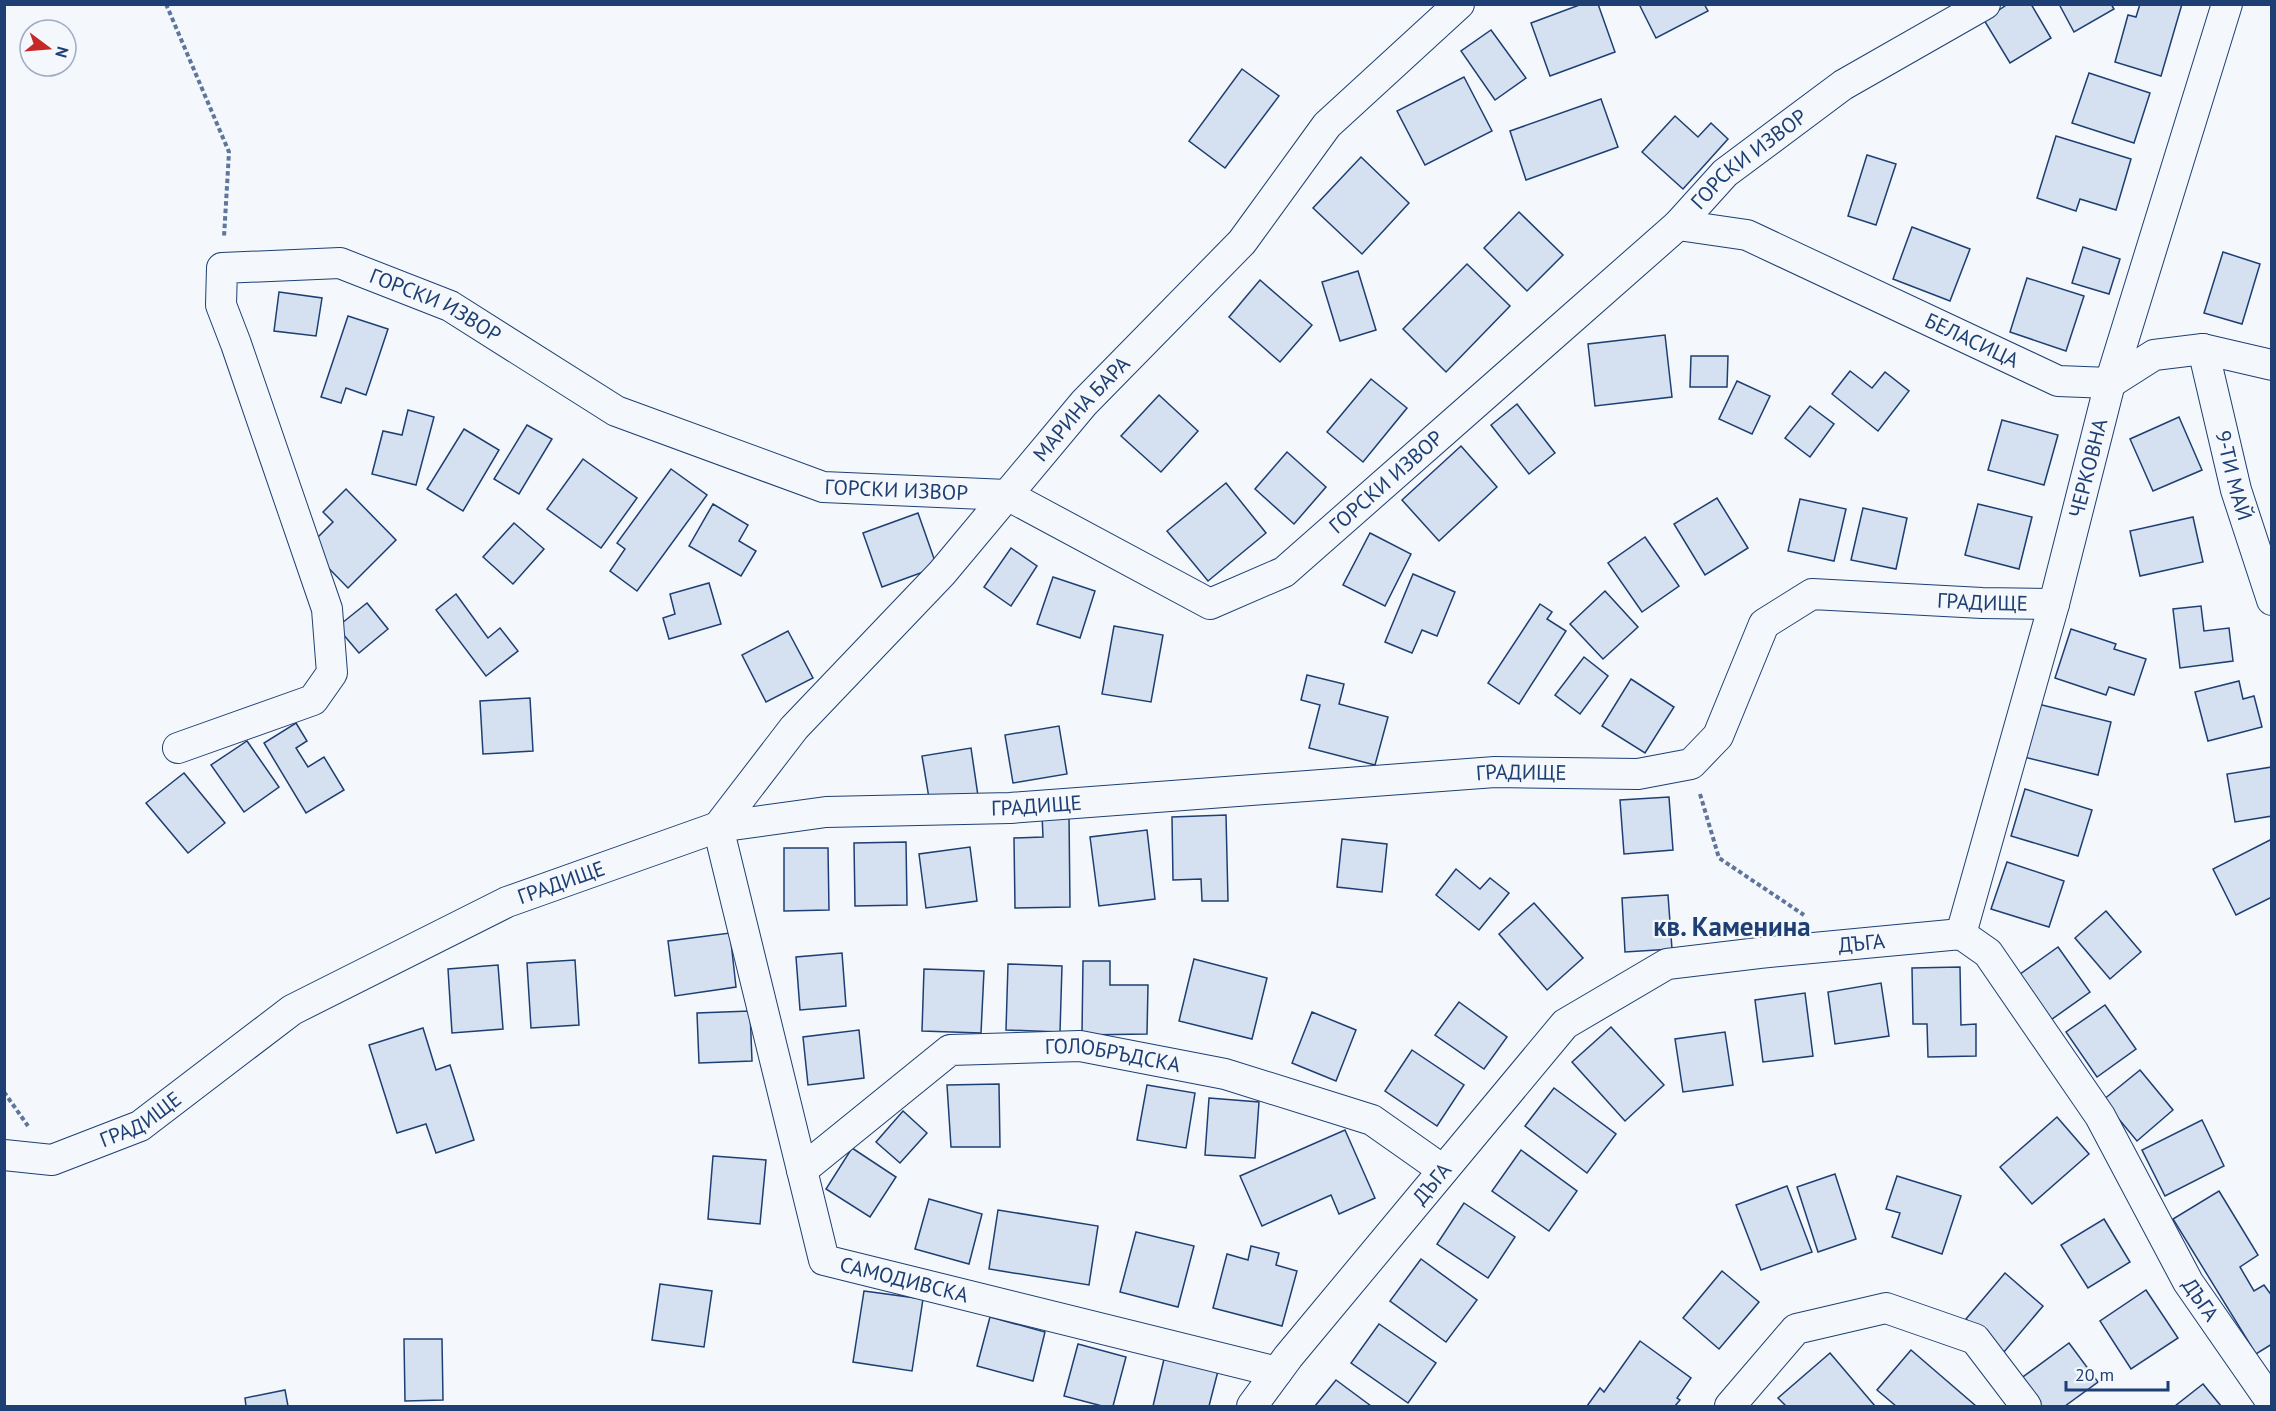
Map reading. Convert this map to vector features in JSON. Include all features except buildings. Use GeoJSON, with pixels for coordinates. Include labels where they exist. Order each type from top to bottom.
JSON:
{"type":"FeatureCollection","features":[{"type":"Feature","properties":{"kind":"street","name":"МАРИНА БАРА"},"geometry":{"type":"LineString","coordinates":[[718,826],[794,728],[942,573],[1084,403],[1242,242],[1327,125],[1459,4]]}},
{"type":"Feature","properties":{"kind":"street","name":"ГОРСКИ ИЗВОР"},"geometry":{"type":"LineString","coordinates":[[222,268],[340,263],[450,306],[616,411],[823,487],[1007,495],[1210,604],[1284,572],[1678,225],[1725,173],[1843,86],[1985,4]]}},
{"type":"Feature","properties":{"kind":"street","name":"ЧЕРКОВНА"},"geometry":{"type":"LineString","coordinates":[[1961,934],[2054,604],[2110,383],[2227,4]]}},
{"type":"Feature","properties":{"kind":"street","name":"БЕЛАСИЦА"},"geometry":{"type":"LineString","coordinates":[[1678,225],[1747,235],[2058,381],[2110,383]]}},
{"type":"Feature","properties":{"kind":"street"},"geometry":{"type":"LineString","coordinates":[[178,748],[313,700],[332,673],[327,609],[221,305],[222,268]]}},
{"type":"Feature","properties":{"kind":"street"},"geometry":{"type":"LineString","coordinates":[[2110,383],[2154,355],[2204,349],[2271,365]]}},
{"type":"Feature","properties":{"kind":"street","name":"9-ТИ МАЙ"},"geometry":{"type":"LineString","coordinates":[[2204,349],[2236,490],[2271,600]]}},
{"type":"Feature","properties":{"kind":"street","name":"ГРАДИЩЕ"},"geometry":{"type":"LineString","coordinates":[[4,1155],[52,1160],[140,1126],[292,1010],[507,902],[718,826],[826,812],[1010,808],[1495,772],[1638,774],[1691,764],[1718,736],[1764,624],[1812,594],[1982,603],[2054,604]]}},
{"type":"Feature","properties":{"kind":"street","name":"САМОДИВСКА"},"geometry":{"type":"LineString","coordinates":[[718,826],[824,1260],[1277,1372]]}},
{"type":"Feature","properties":{"kind":"street","name":"ДЪГА"},"geometry":{"type":"LineString","coordinates":[[1252,1407],[1277,1372],[1565,1024],[1667,964],[1961,934],[1988,953],[2100,1116],[2188,1282],[2271,1403]]}},
{"type":"Feature","properties":{"kind":"street","name":"ГОЛОБРЪДСКА"},"geometry":{"type":"LineString","coordinates":[[802,1170],[950,1050],[1080,1046],[1225,1074],[1372,1120],[1443,1170]]}},
{"type":"Feature","properties":{"kind":"street"},"geometry":{"type":"LineString","coordinates":[[1730,1407],[1796,1329],[1886,1308],[1975,1339],[2026,1407]]}},
{"type":"Feature","properties":{"kind":"path"},"geometry":{"type":"LineString","coordinates":[[166,4],[229,152],[222,268]]}},
{"type":"Feature","properties":{"kind":"path"},"geometry":{"type":"LineString","coordinates":[[1691,764],[1719,858],[1848,945]]}},
{"type":"Feature","properties":{"kind":"district","name":"кв. Каменина"},"geometry":{"type":"Point","coordinates":[1732,927]}}]}
